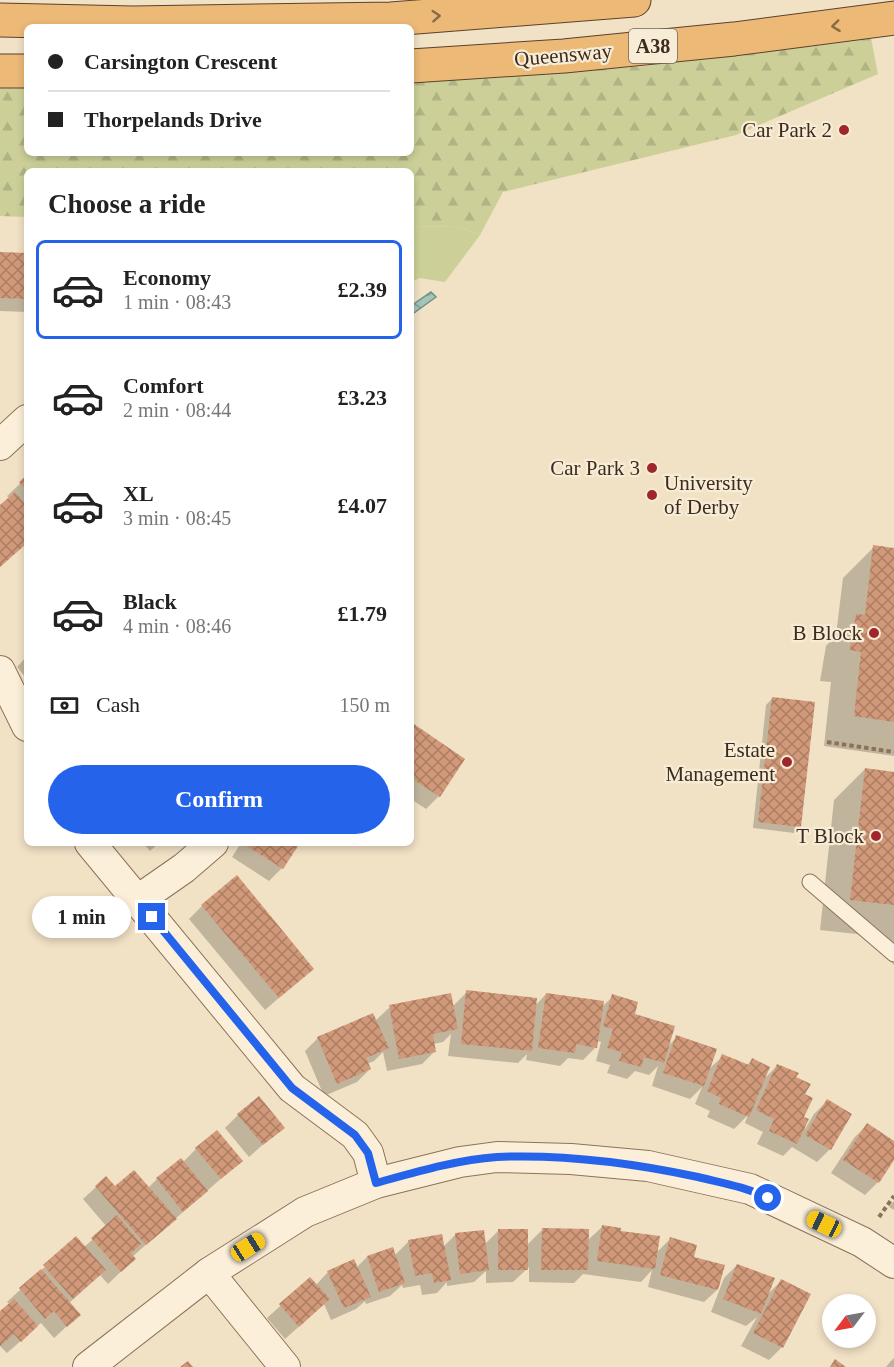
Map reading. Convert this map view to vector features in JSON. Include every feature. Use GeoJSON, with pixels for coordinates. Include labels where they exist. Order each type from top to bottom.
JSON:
{"type":"FeatureCollection","features":[{"type":"Feature","properties":{"kind":"highway","name":"A38"},"geometry":{"type":"LineString","coordinates":[[0,20],[134,23],[391,19],[634,0]]}},
{"type":"Feature","properties":{"kind":"highway","name":"Queensway"},"geometry":{"type":"LineString","coordinates":[[414,66],[564,56],[734,39],[894,18]]}},
{"type":"Feature","properties":{"kind":"highway"},"geometry":{"type":"LineString","coordinates":[[0,71],[24,71]]}},
{"type":"Feature","properties":{"kind":"street"},"geometry":{"type":"LineString","coordinates":[[0,445],[24,423]]}},
{"type":"Feature","properties":{"kind":"street"},"geometry":{"type":"LineString","coordinates":[[0,671],[24,720]]}},
{"type":"Feature","properties":{"kind":"street"},"geometry":{"type":"LineString","coordinates":[[93,846],[292,1088],[355,1135],[368,1153],[376,1183]]}},
{"type":"Feature","properties":{"kind":"street"},"geometry":{"type":"LineString","coordinates":[[138,900],[184,868],[210,846]]}},
{"type":"Feature","properties":{"kind":"street"},"geometry":{"type":"LineString","coordinates":[[88,1367],[209,1273],[305,1212],[376,1183],[460,1162],[497,1157],[572,1159],[648,1166],[750,1189],[862,1242],[894,1263]]}},
{"type":"Feature","properties":{"kind":"street"},"geometry":{"type":"LineString","coordinates":[[209,1273],[285,1367]]}},
{"type":"Feature","properties":{"kind":"lane"},"geometry":{"type":"LineString","coordinates":[[810,882],[894,954]]}},
{"type":"Feature","properties":{"kind":"path"},"geometry":{"type":"LineString","coordinates":[[827,742],[894,752]]}},
{"type":"Feature","properties":{"kind":"green space"},"geometry":{"type":"Polygon","coordinates":[[[870,33],[878,74],[736,135],[503,192],[480,235],[457,226],[414,227],[414,168],[24,168],[24,217],[0,216],[0,83],[24,83],[24,156],[414,156],[414,80],[646,66],[870,33]]]}},
{"type":"Feature","properties":{"kind":"green space"},"geometry":{"type":"Polygon","coordinates":[[[457,226],[480,235],[445,282],[420,278],[414,281],[414,227],[457,226]]]}},
{"type":"Feature","properties":{"kind":"water"},"geometry":{"type":"Polygon","coordinates":[[[431,292],[436,297],[414,313],[414,304],[431,292]]]}},
{"type":"Feature","properties":{"kind":"building"},"geometry":{"type":"Polygon","coordinates":[[[0,252],[24,253],[24,299],[0,298],[0,252]]]}},
{"type":"Feature","properties":{"kind":"building"},"geometry":{"type":"Polygon","coordinates":[[[24,478],[24,488],[19,482],[24,478]]]}},
{"type":"Feature","properties":{"kind":"building"},"geometry":{"type":"Polygon","coordinates":[[[15,492],[24,502],[24,546],[0,567],[0,505],[15,492]]]}},
{"type":"Feature","properties":{"kind":"building","name":"B Block"},"geometry":{"type":"Polygon","coordinates":[[[873,545],[894,548],[894,722],[854,716],[861,652],[850,650],[856,614],[865,615],[873,545]]]}},
{"type":"Feature","properties":{"kind":"building","name":"Estate Management"},"geometry":{"type":"Polygon","coordinates":[[[772,697],[815,702],[801,827],[758,822],[772,697]]]}},
{"type":"Feature","properties":{"kind":"building"},"geometry":{"type":"Polygon","coordinates":[[[414,724],[465,759],[440,797],[414,780],[414,724]]]}},
{"type":"Feature","properties":{"kind":"building","name":"T Block"},"geometry":{"type":"Polygon","coordinates":[[[865,768],[894,772],[894,905],[850,900],[865,768]]]}},
{"type":"Feature","properties":{"kind":"building"},"geometry":{"type":"Polygon","coordinates":[[[247,846],[298,846],[283,869],[247,846]]]}},
{"type":"Feature","properties":{"kind":"building"},"geometry":{"type":"Polygon","coordinates":[[[237,875],[314,969],[279,998],[201,905],[237,875]]]}},
{"type":"Feature","properties":{"kind":"building"},"geometry":{"type":"Polygon","coordinates":[[[466,990],[537,998],[532,1051],[461,1044],[466,990]]]}},
{"type":"Feature","properties":{"kind":"building"},"geometry":{"type":"Polygon","coordinates":[[[451,993],[458,1029],[433,1034],[436,1052],[399,1059],[389,1005],[451,993]]]}},
{"type":"Feature","properties":{"kind":"building"},"geometry":{"type":"Polygon","coordinates":[[[546,993],[604,1001],[597,1048],[576,1044],[575,1053],[538,1048],[546,993]]]}},
{"type":"Feature","properties":{"kind":"building"},"geometry":{"type":"Polygon","coordinates":[[[612,994],[638,1002],[635,1014],[675,1026],[664,1063],[644,1057],[641,1067],[619,1061],[622,1052],[607,1048],[613,1029],[603,1026],[612,994]]]}},
{"type":"Feature","properties":{"kind":"building"},"geometry":{"type":"Polygon","coordinates":[[[373,1013],[389,1048],[366,1058],[371,1069],[337,1084],[317,1037],[373,1013]]]}},
{"type":"Feature","properties":{"kind":"building"},"geometry":{"type":"Polygon","coordinates":[[[676,1035],[717,1049],[704,1086],[663,1073],[676,1035]]]}},
{"type":"Feature","properties":{"kind":"building"},"geometry":{"type":"Polygon","coordinates":[[[722,1054],[749,1065],[752,1058],[770,1067],[749,1117],[719,1104],[721,1098],[707,1091],[722,1054]]]}},
{"type":"Feature","properties":{"kind":"building"},"geometry":{"type":"Polygon","coordinates":[[[777,1064],[799,1073],[796,1077],[811,1084],[805,1094],[813,1098],[804,1117],[809,1119],[797,1144],[769,1131],[774,1119],[756,1110],[777,1064]]]}},
{"type":"Feature","properties":{"kind":"building"},"geometry":{"type":"Polygon","coordinates":[[[259,1096],[285,1128],[263,1145],[237,1114],[259,1096]]]}},
{"type":"Feature","properties":{"kind":"building"},"geometry":{"type":"Polygon","coordinates":[[[827,1099],[852,1114],[831,1150],[805,1135],[827,1099]]]}},
{"type":"Feature","properties":{"kind":"building"},"geometry":{"type":"Polygon","coordinates":[[[867,1123],[894,1141],[894,1160],[879,1183],[843,1160],[867,1123]]]}},
{"type":"Feature","properties":{"kind":"building"},"geometry":{"type":"Polygon","coordinates":[[[217,1130],[243,1161],[221,1179],[195,1148],[217,1130]]]}},
{"type":"Feature","properties":{"kind":"building"},"geometry":{"type":"Polygon","coordinates":[[[181,1158],[208,1191],[183,1212],[156,1178],[181,1158]]]}},
{"type":"Feature","properties":{"kind":"building"},"geometry":{"type":"Polygon","coordinates":[[[134,1170],[177,1219],[146,1245],[95,1186],[106,1176],[115,1186],[134,1170]]]}},
{"type":"Feature","properties":{"kind":"building"},"geometry":{"type":"Polygon","coordinates":[[[117,1215],[141,1244],[131,1253],[136,1259],[121,1272],[91,1238],[117,1215]]]}},
{"type":"Feature","properties":{"kind":"building"},"geometry":{"type":"Polygon","coordinates":[[[602,1225],[621,1228],[621,1231],[660,1236],[655,1269],[597,1261],[602,1225]]]}},
{"type":"Feature","properties":{"kind":"building"},"geometry":{"type":"Polygon","coordinates":[[[542,1228],[589,1229],[588,1270],[541,1270],[542,1228]]]}},
{"type":"Feature","properties":{"kind":"building"},"geometry":{"type":"Polygon","coordinates":[[[498,1229],[528,1229],[528,1270],[498,1270],[498,1229]]]}},
{"type":"Feature","properties":{"kind":"building"},"geometry":{"type":"Polygon","coordinates":[[[484,1230],[489,1270],[460,1274],[455,1233],[484,1230]]]}},
{"type":"Feature","properties":{"kind":"building"},"geometry":{"type":"Polygon","coordinates":[[[442,1234],[451,1280],[434,1283],[432,1273],[415,1276],[408,1240],[442,1234]]]}},
{"type":"Feature","properties":{"kind":"building"},"geometry":{"type":"Polygon","coordinates":[[[76,1236],[106,1270],[73,1299],[43,1265],[76,1236]]]}},
{"type":"Feature","properties":{"kind":"building"},"geometry":{"type":"Polygon","coordinates":[[[670,1237],[697,1245],[694,1257],[725,1265],[718,1290],[660,1275],[670,1237]]]}},
{"type":"Feature","properties":{"kind":"building"},"geometry":{"type":"Polygon","coordinates":[[[393,1247],[405,1283],[379,1292],[367,1256],[393,1247]]]}},
{"type":"Feature","properties":{"kind":"building"},"geometry":{"type":"Polygon","coordinates":[[[354,1259],[371,1297],[344,1308],[327,1271],[354,1259]]]}},
{"type":"Feature","properties":{"kind":"building"},"geometry":{"type":"Polygon","coordinates":[[[737,1264],[775,1278],[761,1314],[723,1299],[737,1264]]]}},
{"type":"Feature","properties":{"kind":"building"},"geometry":{"type":"Polygon","coordinates":[[[41,1269],[81,1315],[67,1327],[54,1311],[45,1319],[19,1288],[41,1269]]]}},
{"type":"Feature","properties":{"kind":"building"},"geometry":{"type":"Polygon","coordinates":[[[310,1277],[330,1299],[299,1327],[279,1304],[310,1277]]]}},
{"type":"Feature","properties":{"kind":"building"},"geometry":{"type":"Polygon","coordinates":[[[781,1279],[811,1294],[783,1348],[753,1333],[781,1279]]]}},
{"type":"Feature","properties":{"kind":"building"},"geometry":{"type":"Polygon","coordinates":[[[14,1299],[38,1326],[21,1342],[14,1334],[0,1346],[0,1311],[14,1299]]]}},
{"type":"Feature","properties":{"kind":"building"},"geometry":{"type":"Polygon","coordinates":[[[835,1359],[846,1367],[830,1367],[835,1359]]]}},
{"type":"Feature","properties":{"kind":"building"},"geometry":{"type":"Polygon","coordinates":[[[188,1361],[193,1367],[180,1367],[188,1361]]]}},
{"type":"Feature","properties":{"kind":"place","name":"Car Park 2"},"geometry":{"type":"Point","coordinates":[844,130]}},
{"type":"Feature","properties":{"kind":"place","name":"Car Park 3"},"geometry":{"type":"Point","coordinates":[652,468]}},
{"type":"Feature","properties":{"kind":"place","name":"University of Derby"},"geometry":{"type":"Point","coordinates":[652,495]}},
{"type":"Feature","properties":{"kind":"place","name":"B Block"},"geometry":{"type":"Point","coordinates":[874,633]}},
{"type":"Feature","properties":{"kind":"place","name":"Estate Management"},"geometry":{"type":"Point","coordinates":[787,762]}},
{"type":"Feature","properties":{"kind":"place","name":"T Block"},"geometry":{"type":"Point","coordinates":[876,836]}},
{"type":"Feature","properties":{"kind":"route"},"geometry":{"type":"LineString","coordinates":[[152,917],[292,1088],[355,1135],[368,1153],[376,1183],[460,1162],[497,1157],[572,1159],[648,1166],[750,1189],[768,1198]]}}]}
